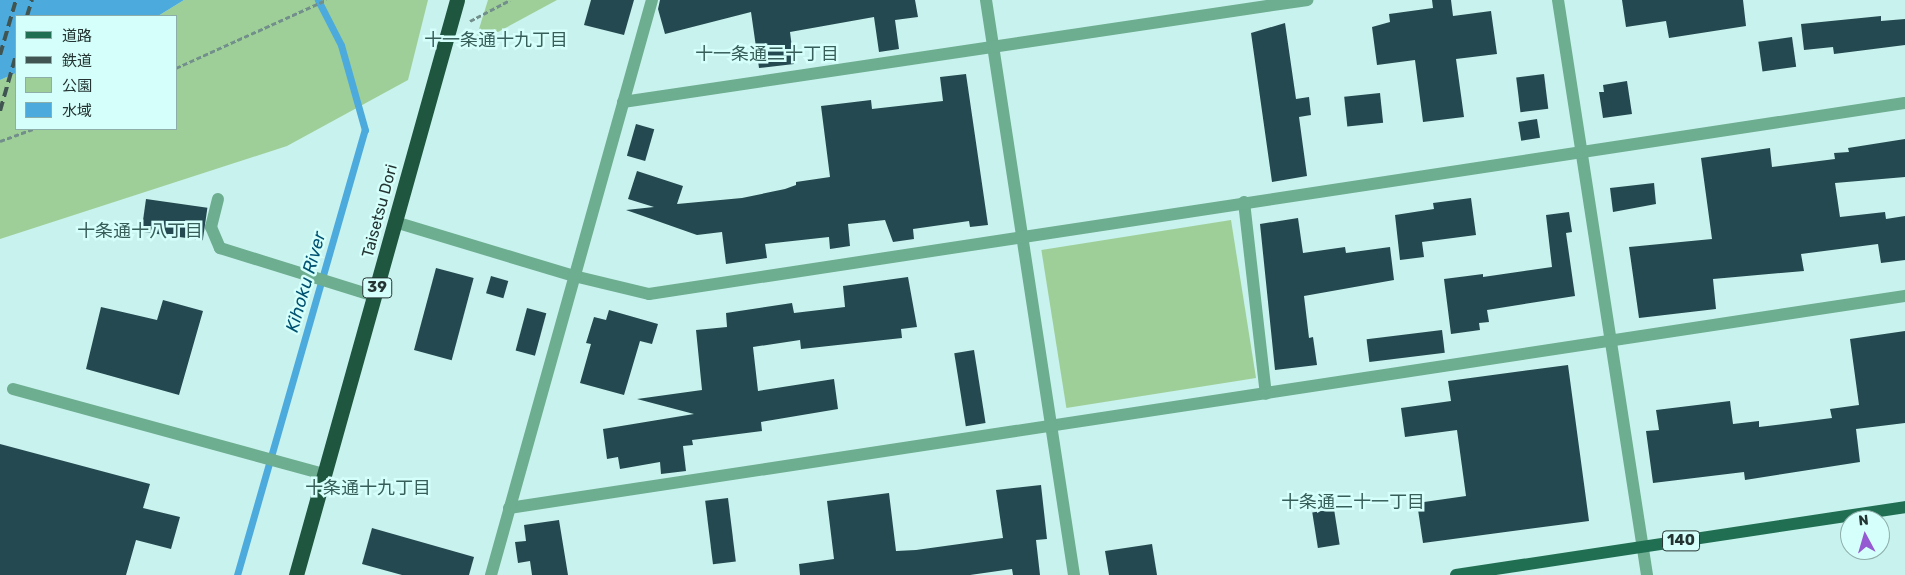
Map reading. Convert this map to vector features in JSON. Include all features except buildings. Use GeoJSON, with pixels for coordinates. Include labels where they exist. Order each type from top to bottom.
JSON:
{"type":"FeatureCollection","features":[{"type":"Feature","properties":{"kind":"highway","name":"Taisetsu Dori"},"geometry":{"type":"LineString","coordinates":[[296,575],[457,0]]}},
{"type":"Feature","properties":{"kind":"main road","name":"140"},"geometry":{"type":"LineString","coordinates":[[1456,575],[1905,507]]}},
{"type":"Feature","properties":{"kind":"street"},"geometry":{"type":"LineString","coordinates":[[491,575],[652,0]]}},
{"type":"Feature","properties":{"kind":"street"},"geometry":{"type":"LineString","coordinates":[[986,0],[1074,575]]}},
{"type":"Feature","properties":{"kind":"street"},"geometry":{"type":"LineString","coordinates":[[623,102],[993,50],[1307,0]]}},
{"type":"Feature","properties":{"kind":"street"},"geometry":{"type":"LineString","coordinates":[[1558,0],[1647,575]]}},
{"type":"Feature","properties":{"kind":"street"},"geometry":{"type":"LineString","coordinates":[[395,222],[574,276],[649,294],[1022,238],[1244,202],[1905,103]]}},
{"type":"Feature","properties":{"kind":"street"},"geometry":{"type":"LineString","coordinates":[[218,199],[211,228],[220,248],[374,296]]}},
{"type":"Feature","properties":{"kind":"street"},"geometry":{"type":"LineString","coordinates":[[1244,202],[1266,394]]}},
{"type":"Feature","properties":{"kind":"street"},"geometry":{"type":"LineString","coordinates":[[509,508],[1905,296]]}},
{"type":"Feature","properties":{"kind":"street"},"geometry":{"type":"LineString","coordinates":[[13,389],[250,451],[324,474]]}},
{"type":"Feature","properties":{"kind":"path"},"geometry":{"type":"LineString","coordinates":[[178,67],[326,0]]}},
{"type":"Feature","properties":{"kind":"path"},"geometry":{"type":"LineString","coordinates":[[447,33],[510,0]]}},
{"type":"Feature","properties":{"kind":"path"},"geometry":{"type":"LineString","coordinates":[[0,141],[30,130]]}},
{"type":"Feature","properties":{"kind":"green space"},"geometry":{"type":"Polygon","coordinates":[[[184,0],[428,0],[408,80],[287,146],[0,239],[0,80],[15,73],[15,130],[178,130],[178,15],[160,15],[184,0]]]}},
{"type":"Feature","properties":{"kind":"green space"},"geometry":{"type":"Polygon","coordinates":[[[488,0],[557,0],[474,45],[488,0]]]}},
{"type":"Feature","properties":{"kind":"green space"},"geometry":{"type":"Polygon","coordinates":[[[1231,220],[1256,378],[1066,408],[1041,250],[1231,220]]]}},
{"type":"Feature","properties":{"kind":"water"},"geometry":{"type":"Polygon","coordinates":[[[0,0],[184,0],[160,15],[15,15],[15,73],[0,80],[0,0]]]}},
{"type":"Feature","properties":{"kind":"waterway","name":"Kihoku River"},"geometry":{"type":"LineString","coordinates":[[237,575],[365,130],[341,45],[318,0]]}},
{"type":"Feature","properties":{"kind":"railway"},"geometry":{"type":"LineString","coordinates":[[0,55],[16,0]]}},
{"type":"Feature","properties":{"kind":"railway"},"geometry":{"type":"LineString","coordinates":[[27,15],[32,0]]}},
{"type":"Feature","properties":{"kind":"railway"},"geometry":{"type":"LineString","coordinates":[[0,111],[15,58]]}},
{"type":"Feature","properties":{"kind":"district","name":"十一条通十九丁目"},"geometry":{"type":"Point","coordinates":[496,40]}},
{"type":"Feature","properties":{"kind":"district","name":"十一条通二十丁目"},"geometry":{"type":"Point","coordinates":[767,54]}},
{"type":"Feature","properties":{"kind":"district","name":"十条通十八丁目"},"geometry":{"type":"Point","coordinates":[140,231]}},
{"type":"Feature","properties":{"kind":"district","name":"十条通十九丁目"},"geometry":{"type":"Point","coordinates":[368,488]}},
{"type":"Feature","properties":{"kind":"district","name":"十条通二十一丁目"},"geometry":{"type":"Point","coordinates":[1353,502]}}]}
